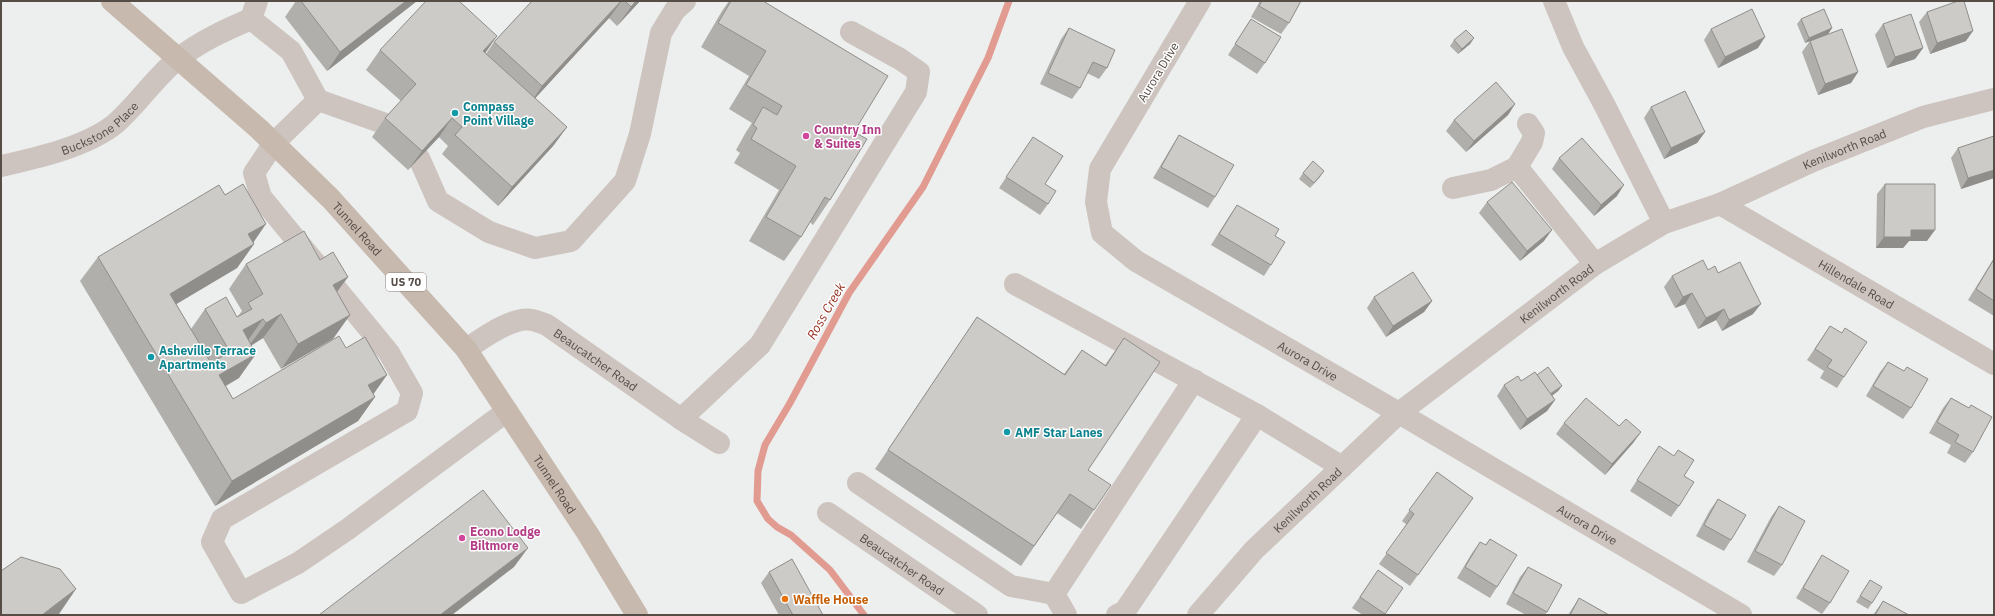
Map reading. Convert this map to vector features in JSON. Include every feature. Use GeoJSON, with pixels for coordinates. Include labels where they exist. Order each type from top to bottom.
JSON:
{"type":"FeatureCollection","features":[{"type":"Feature","properties":{"kind":"main road","name":"Tunnel Road"},"geometry":{"type":"LineString","coordinates":[[112,1],[274,143],[331,200],[466,349],[588,534],[637,615]]}},
{"type":"Feature","properties":{"kind":"street"},"geometry":{"type":"LineString","coordinates":[[419,158],[438,202],[489,232],[535,248],[571,241],[625,181],[640,134],[661,33],[675,10],[685,1]]}},
{"type":"Feature","properties":{"kind":"street","name":"Aurora Drive"},"geometry":{"type":"LineString","coordinates":[[1200,1],[1100,169],[1096,202],[1102,233],[1136,261],[1399,413],[1741,615]]}},
{"type":"Feature","properties":{"kind":"street"},"geometry":{"type":"LineString","coordinates":[[1554,1],[1573,47],[1604,104],[1664,223]]}},
{"type":"Feature","properties":{"kind":"street","name":"Buckstone Place"},"geometry":{"type":"LineString","coordinates":[[1,166],[51,154],[88,140],[114,124],[178,59],[254,10]]}},
{"type":"Feature","properties":{"kind":"street"},"geometry":{"type":"LineString","coordinates":[[254,10],[291,51],[318,100],[383,123]]}},
{"type":"Feature","properties":{"kind":"street"},"geometry":{"type":"LineString","coordinates":[[681,419],[760,345],[916,92],[919,72],[900,59],[850,32]]}},
{"type":"Feature","properties":{"kind":"street","name":"Kenilworth Road"},"geometry":{"type":"LineString","coordinates":[[1198,615],[1254,550],[1399,413],[1595,264],[1664,223],[1720,204],[1813,161],[1923,117],[1994,99]]}},
{"type":"Feature","properties":{"kind":"street"},"geometry":{"type":"LineString","coordinates":[[318,100],[274,143],[254,173],[261,197],[389,353],[412,393],[407,411],[222,519],[212,542],[241,593],[298,563],[348,529],[507,411]]}},
{"type":"Feature","properties":{"kind":"street"},"geometry":{"type":"LineString","coordinates":[[1453,188],[1491,180],[1517,167],[1532,142],[1534,133],[1528,124]]}},
{"type":"Feature","properties":{"kind":"street"},"geometry":{"type":"LineString","coordinates":[[1517,167],[1595,264]]}},
{"type":"Feature","properties":{"kind":"street","name":"Hillendale Road"},"geometry":{"type":"LineString","coordinates":[[1720,204],[1994,364]]}},
{"type":"Feature","properties":{"kind":"street"},"geometry":{"type":"LineString","coordinates":[[1015,284],[1257,415],[1342,467]]}},
{"type":"Feature","properties":{"kind":"street","name":"Beaucatcher Road"},"geometry":{"type":"LineString","coordinates":[[466,349],[499,328],[512,322],[530,319],[547,325],[681,419],[719,443]]}},
{"type":"Feature","properties":{"kind":"street"},"geometry":{"type":"LineString","coordinates":[[1054,594],[1194,380]]}},
{"type":"Feature","properties":{"kind":"street"},"geometry":{"type":"LineString","coordinates":[[1117,615],[1125,611],[1257,415]]}},
{"type":"Feature","properties":{"kind":"street"},"geometry":{"type":"LineString","coordinates":[[858,483],[1010,586],[1054,594],[1066,615]]}},
{"type":"Feature","properties":{"kind":"street","name":"Beaucatcher Road"},"geometry":{"type":"LineString","coordinates":[[828,513],[977,615]]}},
{"type":"Feature","properties":{"kind":"building"},"geometry":{"type":"Polygon","coordinates":[[[301,1],[406,1],[340,52],[301,1]]]}},
{"type":"Feature","properties":{"kind":"building","name":"Compass Point Village"},"geometry":{"type":"Polygon","coordinates":[[[426,1],[459,1],[497,36],[483,51],[567,127],[512,187],[455,135],[462,127],[452,118],[422,151],[385,118],[416,84],[380,50],[426,1]]]}},
{"type":"Feature","properties":{"kind":"building","name":"Compass Point Village"},"geometry":{"type":"Polygon","coordinates":[[[532,1],[621,1],[542,86],[494,42],[532,1]]]}},
{"type":"Feature","properties":{"kind":"building"},"geometry":{"type":"Polygon","coordinates":[[[625,1],[636,1],[631,7],[625,1]]]}},
{"type":"Feature","properties":{"kind":"building","name":"Country Inn & Suites"},"geometry":{"type":"Polygon","coordinates":[[[731,1],[763,1],[888,76],[854,132],[867,139],[830,200],[825,197],[801,237],[766,217],[796,166],[751,139],[757,128],[753,125],[763,107],[777,115],[782,106],[746,85],[766,51],[718,23],[731,1]]]}},
{"type":"Feature","properties":{"kind":"building"},"geometry":{"type":"Polygon","coordinates":[[[1262,1],[1301,1],[1289,23],[1259,6],[1262,1]]]}},
{"type":"Feature","properties":{"kind":"building"},"geometry":{"type":"Polygon","coordinates":[[[1958,1],[1964,1],[1973,31],[1937,43],[1927,12],[1958,1]]]}},
{"type":"Feature","properties":{"kind":"building"},"geometry":{"type":"Polygon","coordinates":[[[1752,9],[1765,37],[1725,57],[1711,29],[1752,9]]]}},
{"type":"Feature","properties":{"kind":"building"},"geometry":{"type":"Polygon","coordinates":[[[1824,9],[1832,28],[1809,38],[1801,19],[1824,9]]]}},
{"type":"Feature","properties":{"kind":"building"},"geometry":{"type":"Polygon","coordinates":[[[1911,14],[1923,48],[1895,57],[1883,24],[1911,14]]]}},
{"type":"Feature","properties":{"kind":"building"},"geometry":{"type":"Polygon","coordinates":[[[1251,19],[1281,37],[1265,63],[1235,44],[1251,19]]]}},
{"type":"Feature","properties":{"kind":"building"},"geometry":{"type":"Polygon","coordinates":[[[1069,28],[1115,50],[1107,68],[1093,62],[1080,88],[1048,73],[1069,28]]]}},
{"type":"Feature","properties":{"kind":"building"},"geometry":{"type":"Polygon","coordinates":[[[1842,29],[1858,72],[1825,84],[1810,41],[1842,29]]]}},
{"type":"Feature","properties":{"kind":"building"},"geometry":{"type":"Polygon","coordinates":[[[1466,30],[1474,38],[1462,49],[1454,40],[1466,30]]]}},
{"type":"Feature","properties":{"kind":"building"},"geometry":{"type":"Polygon","coordinates":[[[1496,82],[1515,104],[1474,141],[1454,120],[1496,82]]]}},
{"type":"Feature","properties":{"kind":"building"},"geometry":{"type":"Polygon","coordinates":[[[1685,91],[1705,132],[1671,148],[1651,107],[1685,91]]]}},
{"type":"Feature","properties":{"kind":"building"},"geometry":{"type":"Polygon","coordinates":[[[1179,135],[1234,165],[1215,197],[1161,167],[1179,135]]]}},
{"type":"Feature","properties":{"kind":"building"},"geometry":{"type":"Polygon","coordinates":[[[1994,136],[1994,170],[1968,178],[1958,148],[1994,136]]]}},
{"type":"Feature","properties":{"kind":"building"},"geometry":{"type":"Polygon","coordinates":[[[1033,137],[1063,156],[1045,184],[1056,191],[1048,204],[1006,177],[1033,137]]]}},
{"type":"Feature","properties":{"kind":"building"},"geometry":{"type":"Polygon","coordinates":[[[1582,138],[1624,185],[1601,205],[1559,158],[1582,138]]]}},
{"type":"Feature","properties":{"kind":"building"},"geometry":{"type":"Polygon","coordinates":[[[1313,161],[1324,171],[1314,183],[1303,173],[1313,161]]]}},
{"type":"Feature","properties":{"kind":"building"},"geometry":{"type":"Polygon","coordinates":[[[1512,182],[1552,230],[1527,251],[1487,202],[1512,182]]]}},
{"type":"Feature","properties":{"kind":"building","name":"Asheville Terrace Apartments"},"geometry":{"type":"Polygon","coordinates":[[[243,184],[266,224],[248,234],[254,244],[170,294],[211,363],[230,352],[205,309],[226,297],[237,317],[252,309],[248,303],[263,294],[246,264],[304,231],[320,260],[333,252],[348,277],[333,285],[350,315],[298,344],[281,314],[266,323],[263,319],[243,330],[256,354],[219,375],[233,399],[339,336],[346,348],[365,337],[387,375],[368,385],[375,397],[232,481],[98,257],[219,185],[225,195],[243,184]]]}},
{"type":"Feature","properties":{"kind":"building"},"geometry":{"type":"Polygon","coordinates":[[[1885,184],[1935,184],[1935,230],[1911,230],[1911,237],[1884,237],[1885,184]]]}},
{"type":"Feature","properties":{"kind":"building"},"geometry":{"type":"Polygon","coordinates":[[[1237,205],[1279,229],[1275,236],[1285,242],[1271,265],[1219,234],[1237,205]]]}},
{"type":"Feature","properties":{"kind":"building"},"geometry":{"type":"Polygon","coordinates":[[[1994,259],[1994,301],[1976,289],[1994,259]]]}},
{"type":"Feature","properties":{"kind":"building"},"geometry":{"type":"Polygon","coordinates":[[[1703,260],[1708,270],[1715,266],[1718,273],[1740,262],[1761,304],[1729,320],[1724,309],[1706,318],[1692,293],[1683,297],[1672,276],[1703,260]]]}},
{"type":"Feature","properties":{"kind":"building"},"geometry":{"type":"Polygon","coordinates":[[[1413,272],[1432,301],[1393,326],[1374,297],[1413,272]]]}},
{"type":"Feature","properties":{"kind":"building","name":"AMF Star Lanes"},"geometry":{"type":"Polygon","coordinates":[[[977,317],[1065,375],[1082,350],[1106,366],[1124,338],[1160,362],[1088,470],[1111,485],[1094,510],[1070,494],[1034,546],[888,450],[977,317]]]}},
{"type":"Feature","properties":{"kind":"building"},"geometry":{"type":"Polygon","coordinates":[[[1830,326],[1842,333],[1845,328],[1867,342],[1844,377],[1827,367],[1832,360],[1815,349],[1830,326]]]}},
{"type":"Feature","properties":{"kind":"building"},"geometry":{"type":"Polygon","coordinates":[[[1888,362],[1904,371],[1907,367],[1928,379],[1911,408],[1873,386],[1888,362]]]}},
{"type":"Feature","properties":{"kind":"building"},"geometry":{"type":"Polygon","coordinates":[[[1548,367],[1562,386],[1550,394],[1537,375],[1548,367]]]}},
{"type":"Feature","properties":{"kind":"building"},"geometry":{"type":"Polygon","coordinates":[[[1535,372],[1555,400],[1527,419],[1504,385],[1518,376],[1521,381],[1535,372]]]}},
{"type":"Feature","properties":{"kind":"building"},"geometry":{"type":"Polygon","coordinates":[[[1586,398],[1619,426],[1626,419],[1641,432],[1612,464],[1564,423],[1586,398]]]}},
{"type":"Feature","properties":{"kind":"building"},"geometry":{"type":"Polygon","coordinates":[[[1951,398],[1969,408],[1971,405],[1992,417],[1973,452],[1955,442],[1959,435],[1937,422],[1951,398]]]}},
{"type":"Feature","properties":{"kind":"building"},"geometry":{"type":"Polygon","coordinates":[[[1659,446],[1674,456],[1678,450],[1694,460],[1684,476],[1694,482],[1679,506],[1637,480],[1659,446]]]}},
{"type":"Feature","properties":{"kind":"building"},"geometry":{"type":"Polygon","coordinates":[[[1437,472],[1473,498],[1418,575],[1386,553],[1414,514],[1409,510],[1437,472]]]}},
{"type":"Feature","properties":{"kind":"building","name":"Econo Lodge Biltmore"},"geometry":{"type":"Polygon","coordinates":[[[483,490],[528,548],[440,615],[319,615],[483,490]]]}},
{"type":"Feature","properties":{"kind":"building"},"geometry":{"type":"Polygon","coordinates":[[[1718,499],[1746,515],[1731,540],[1704,525],[1718,499]]]}},
{"type":"Feature","properties":{"kind":"building"},"geometry":{"type":"Polygon","coordinates":[[[1779,506],[1805,521],[1782,565],[1755,551],[1779,506]]]}},
{"type":"Feature","properties":{"kind":"building"},"geometry":{"type":"Polygon","coordinates":[[[1490,539],[1517,555],[1497,587],[1465,567],[1480,542],[1486,545],[1490,539]]]}},
{"type":"Feature","properties":{"kind":"building"},"geometry":{"type":"Polygon","coordinates":[[[1822,555],[1849,571],[1830,603],[1803,588],[1822,555]]]}},
{"type":"Feature","properties":{"kind":"building"},"geometry":{"type":"Polygon","coordinates":[[[21,557],[60,569],[76,589],[42,615],[1,615],[1,571],[21,557]]]}},
{"type":"Feature","properties":{"kind":"building"},"geometry":{"type":"Polygon","coordinates":[[[792,559],[823,615],[793,615],[769,572],[792,559]]]}},
{"type":"Feature","properties":{"kind":"building"},"geometry":{"type":"Polygon","coordinates":[[[1528,567],[1562,585],[1547,612],[1513,593],[1528,567]]]}},
{"type":"Feature","properties":{"kind":"building"},"geometry":{"type":"Polygon","coordinates":[[[1378,570],[1403,588],[1385,614],[1360,597],[1378,570]]]}},
{"type":"Feature","properties":{"kind":"building"},"geometry":{"type":"Polygon","coordinates":[[[1870,580],[1882,587],[1872,603],[1860,596],[1870,580]]]}},
{"type":"Feature","properties":{"kind":"building"},"geometry":{"type":"Polygon","coordinates":[[[1579,598],[1609,615],[1570,615],[1579,598]]]}},
{"type":"Feature","properties":{"kind":"building"},"geometry":{"type":"Polygon","coordinates":[[[1883,601],[1909,615],[1875,615],[1883,601]]]}},
{"type":"Feature","properties":{"kind":"waterway","name":"Ross Creek"},"geometry":{"type":"LineString","coordinates":[[864,615],[830,570],[791,535],[777,527],[768,519],[757,501],[758,471],[765,445],[790,403],[849,293],[923,187],[988,58],[1009,1]]}},
{"type":"Feature","properties":{"kind":"place","name":"Compass Point Village"},"geometry":{"type":"Point","coordinates":[455,113]}},
{"type":"Feature","properties":{"kind":"place","name":"Country Inn & Suites"},"geometry":{"type":"Point","coordinates":[806,136]}},
{"type":"Feature","properties":{"kind":"place","name":"Asheville Terrace Apartments"},"geometry":{"type":"Point","coordinates":[151,357]}},
{"type":"Feature","properties":{"kind":"place","name":"AMF Star Lanes"},"geometry":{"type":"Point","coordinates":[1007,432]}},
{"type":"Feature","properties":{"kind":"place","name":"Econo Lodge Biltmore"},"geometry":{"type":"Point","coordinates":[462,538]}},
{"type":"Feature","properties":{"kind":"place","name":"Waffle House"},"geometry":{"type":"Point","coordinates":[785,599]}}]}
